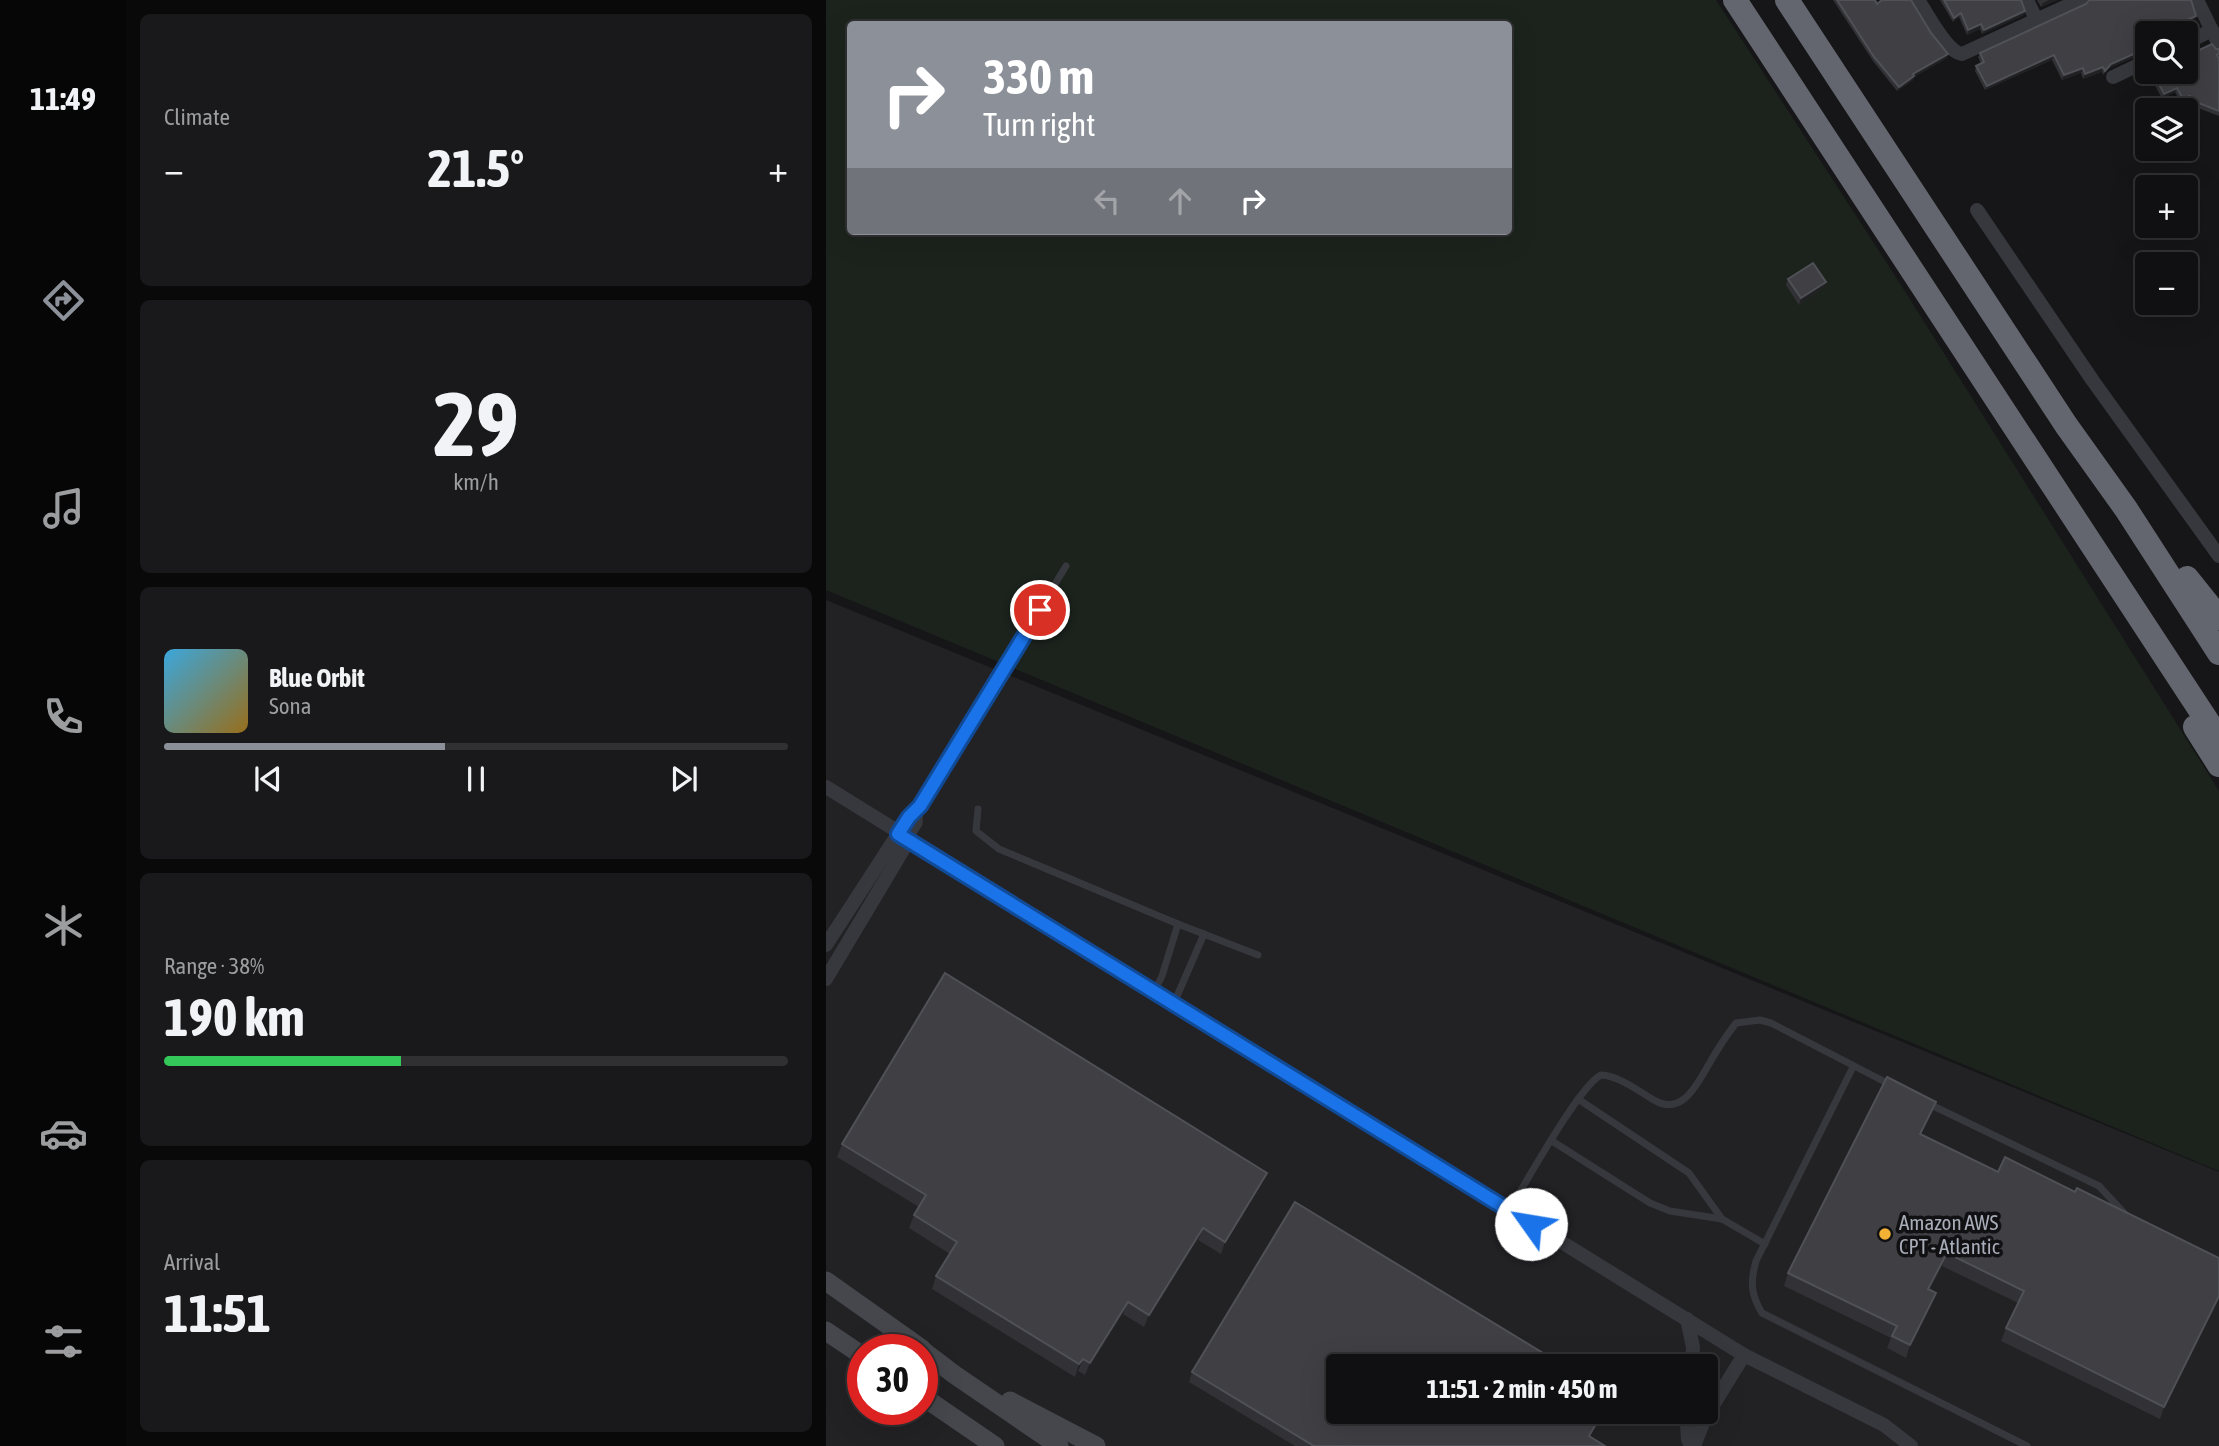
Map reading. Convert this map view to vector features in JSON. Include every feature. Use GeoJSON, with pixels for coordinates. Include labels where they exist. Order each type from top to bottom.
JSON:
{"type":"FeatureCollection","features":[{"type":"Feature","properties":{"kind":"highway"},"geometry":{"type":"LineString","coordinates":[[1735,0],[2219,739]]}},
{"type":"Feature","properties":{"kind":"highway"},"geometry":{"type":"LineString","coordinates":[[1787,0],[2219,653]]}},
{"type":"Feature","properties":{"kind":"highway"},"geometry":{"type":"LineString","coordinates":[[2012,422],[2011,444],[2219,765]]}},
{"type":"Feature","properties":{"kind":"highway"},"geometry":{"type":"LineString","coordinates":[[2126,509],[2219,618]]}},
{"type":"Feature","properties":{"kind":"main road"},"geometry":{"type":"LineString","coordinates":[[826,1281],[901,1334]]}},
{"type":"Feature","properties":{"kind":"main road"},"geometry":{"type":"LineString","coordinates":[[828,1333],[847,1345]]}},
{"type":"Feature","properties":{"kind":"main road"},"geometry":{"type":"LineString","coordinates":[[938,1362],[1059,1446]]}},
{"type":"Feature","properties":{"kind":"main road"},"geometry":{"type":"LineString","coordinates":[[955,1375],[1096,1446]]}},
{"type":"Feature","properties":{"kind":"main road"},"geometry":{"type":"LineString","coordinates":[[938,1407],[995,1446]]}},
{"type":"Feature","properties":{"kind":"street"},"geometry":{"type":"LineString","coordinates":[[1919,0],[1949,47],[1957,54],[1969,53],[2080,0]]}},
{"type":"Feature","properties":{"kind":"street"},"geometry":{"type":"LineString","coordinates":[[2026,0],[2037,21]]}},
{"type":"Feature","properties":{"kind":"street"},"geometry":{"type":"LineString","coordinates":[[2197,0],[2219,45]]}},
{"type":"Feature","properties":{"kind":"street"},"geometry":{"type":"LineString","coordinates":[[2198,37],[2212,30]]}},
{"type":"Feature","properties":{"kind":"street"},"geometry":{"type":"LineString","coordinates":[[2113,77],[2135,67]]}},
{"type":"Feature","properties":{"kind":"street"},"geometry":{"type":"LineString","coordinates":[[1977,210],[2093,381],[2219,556]]}},
{"type":"Feature","properties":{"kind":"street"},"geometry":{"type":"LineString","coordinates":[[826,788],[1744,1354],[1884,1425],[1911,1446]]}},
{"type":"Feature","properties":{"kind":"street"},"geometry":{"type":"LineString","coordinates":[[826,945],[904,837]]}},
{"type":"Feature","properties":{"kind":"street"},"geometry":{"type":"LineString","coordinates":[[826,979],[904,837]]}},
{"type":"Feature","properties":{"kind":"street"},"geometry":{"type":"LineString","coordinates":[[1687,1319],[1693,1354]]}},
{"type":"Feature","properties":{"kind":"street"},"geometry":{"type":"LineString","coordinates":[[1693,1446],[1705,1418],[1744,1354]]}},
{"type":"Feature","properties":{"kind":"street"},"geometry":{"type":"LineString","coordinates":[[1687,1424],[1688,1439],[1693,1446]]}},
{"type":"Feature","properties":{"kind":"lane"},"geometry":{"type":"LineString","coordinates":[[904,837],[919,824],[920,806],[1066,566]]}},
{"type":"Feature","properties":{"kind":"lane"},"geometry":{"type":"LineString","coordinates":[[978,809],[975,831],[999,849],[1258,955]]}},
{"type":"Feature","properties":{"kind":"lane"},"geometry":{"type":"LineString","coordinates":[[1154,991],[1162,976],[1178,923]]}},
{"type":"Feature","properties":{"kind":"lane"},"geometry":{"type":"LineString","coordinates":[[1174,1003],[1204,934]]}},
{"type":"Feature","properties":{"kind":"lane"},"geometry":{"type":"LineString","coordinates":[[1509,1210],[1578,1100],[1595,1078],[1601,1075],[1617,1078],[1660,1104],[1679,1103],[1694,1090],[1736,1023],[1748,1020],[1771,1023],[1903,1091]]}},
{"type":"Feature","properties":{"kind":"lane"},"geometry":{"type":"LineString","coordinates":[[1853,1066],[1765,1244],[1752,1277],[1754,1300],[1762,1313],[2027,1446]]}},
{"type":"Feature","properties":{"kind":"lane"},"geometry":{"type":"LineString","coordinates":[[1916,1097],[2099,1186],[2129,1217]]}},
{"type":"Feature","properties":{"kind":"lane"},"geometry":{"type":"LineString","coordinates":[[1578,1100],[1689,1172],[1722,1219]]}},
{"type":"Feature","properties":{"kind":"lane"},"geometry":{"type":"LineString","coordinates":[[1552,1141],[1650,1203],[1670,1211],[1722,1219],[1765,1244]]}},
{"type":"Feature","properties":{"kind":"shaded area"},"geometry":{"type":"Polygon","coordinates":[[[826,0],[1716,0],[1901,285],[2219,791],[2219,1171],[826,590],[826,0]]]}},
{"type":"Feature","properties":{"kind":"shaded area"},"geometry":{"type":"Polygon","coordinates":[[[826,600],[2219,1172],[2219,1446],[826,1446],[826,600]]]}},
{"type":"Feature","properties":{"kind":"building"},"geometry":{"type":"Polygon","coordinates":[[[1837,0],[1875,0],[1877,4],[1882,0],[1911,0],[1931,33],[1948,54],[1913,74],[1914,76],[1899,87],[1874,57],[1837,0]]]}},
{"type":"Feature","properties":{"kind":"building"},"geometry":{"type":"Polygon","coordinates":[[[1944,0],[2021,0],[2025,11],[1984,30],[1981,24],[1968,30],[1961,13],[1954,18],[1944,0]]]}},
{"type":"Feature","properties":{"kind":"building"},"geometry":{"type":"Polygon","coordinates":[[[2089,0],[2191,0],[2196,16],[2185,21],[2135,21],[2135,53],[2111,64],[2105,71],[2103,67],[2085,74],[2083,68],[2064,75],[2054,55],[1987,86],[1976,66],[1984,62],[1980,53],[2086,4],[2089,0]]]}},
{"type":"Feature","properties":{"kind":"building"},"geometry":{"type":"Polygon","coordinates":[[[2212,44],[2219,49],[2219,111],[2198,103],[2198,98],[2182,98],[2177,88],[2164,94],[2159,84],[2198,84],[2198,51],[2212,44]]]}},
{"type":"Feature","properties":{"kind":"building"},"geometry":{"type":"Polygon","coordinates":[[[1813,263],[1826,282],[1801,298],[1788,279],[1813,263]]]}},
{"type":"Feature","properties":{"kind":"building"},"geometry":{"type":"Polygon","coordinates":[[[945,973],[1267,1173],[1225,1242],[1203,1228],[1149,1315],[1128,1302],[1090,1363],[1083,1359],[1079,1364],[936,1276],[957,1242],[914,1215],[926,1195],[842,1144],[945,973]]]}},
{"type":"Feature","properties":{"kind":"building"},"geometry":{"type":"Polygon","coordinates":[[[1887,1077],[1936,1102],[1920,1134],[1998,1172],[2005,1157],[2075,1192],[2077,1188],[2219,1258],[2219,1296],[2164,1407],[2006,1328],[2024,1291],[1947,1253],[1928,1289],[1936,1293],[1910,1345],[1892,1336],[1897,1326],[1788,1273],[1887,1077]]]}},
{"type":"Feature","properties":{"kind":"building"},"geometry":{"type":"Polygon","coordinates":[[[1295,1202],[1545,1354],[1326,1354],[1326,1424],[1596,1424],[1589,1436],[1605,1446],[1314,1446],[1192,1372],[1295,1202]]]}},
{"type":"Feature","properties":{"kind":"place","name":"Amazon AWS CPT - Atlantic"},"geometry":{"type":"Point","coordinates":[1885,1234]}},
{"type":"Feature","properties":{"kind":"route"},"geometry":{"type":"LineString","coordinates":[[1040,610],[920,806],[898,834],[1531,1224]]}}]}
